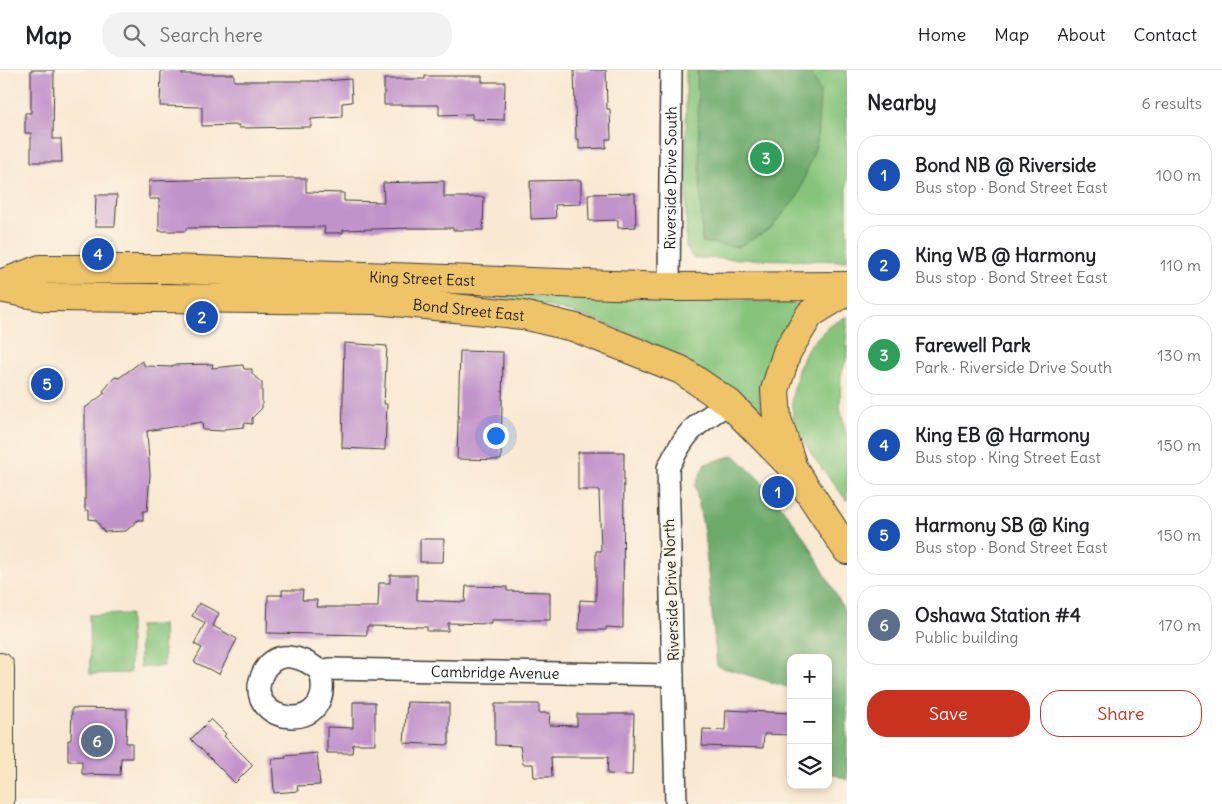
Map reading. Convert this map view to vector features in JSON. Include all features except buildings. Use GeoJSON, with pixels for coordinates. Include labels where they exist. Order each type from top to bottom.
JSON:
{"type":"FeatureCollection","features":[{"type":"Feature","properties":{"kind":"main road","name":"King Street East"},"geometry":{"type":"LineString","coordinates":[[0,286],[40,269],[170,269],[669,287],[847,286]]}},
{"type":"Feature","properties":{"kind":"main road","name":"Bond Street East"},"geometry":{"type":"LineString","coordinates":[[0,286],[44,297],[375,300],[523,315],[576,328],[681,370],[730,403],[793,468],[847,550]]}},
{"type":"Feature","properties":{"kind":"main road"},"geometry":{"type":"LineString","coordinates":[[793,468],[777,419],[775,390],[787,352],[810,314],[847,291]]}},
{"type":"Feature","properties":{"kind":"main road"},"geometry":{"type":"LineString","coordinates":[[0,667],[0,804]]}},
{"type":"Feature","properties":{"kind":"street","name":"Riverside Drive South"},"geometry":{"type":"LineString","coordinates":[[669,287],[671,70]]}},
{"type":"Feature","properties":{"kind":"street","name":"Riverside Drive North"},"geometry":{"type":"LineString","coordinates":[[676,804],[668,468],[681,441],[692,427],[730,403]]}},
{"type":"Feature","properties":{"kind":"street","name":"Cambridge Avenue"},"geometry":{"type":"LineString","coordinates":[[320,671],[330,669],[674,674]]}},
{"type":"Feature","properties":{"kind":"green space"},"geometry":{"type":"Polygon","coordinates":[[[686,70],[847,70],[847,261],[693,258],[686,246],[686,70]]]}},
{"type":"Feature","properties":{"kind":"green space"},"geometry":{"type":"Polygon","coordinates":[[[697,70],[809,70],[820,92],[817,142],[798,196],[770,229],[738,247],[702,242],[697,70]]]}},
{"type":"Feature","properties":{"kind":"green space"},"geometry":{"type":"Polygon","coordinates":[[[502,295],[791,302],[800,306],[772,354],[762,381],[761,406],[768,421],[696,368],[646,340],[591,319],[555,308],[502,301],[502,295]]]}},
{"type":"Feature","properties":{"kind":"green space"},"geometry":{"type":"Polygon","coordinates":[[[847,316],[847,357],[841,375],[840,408],[847,438],[847,501],[814,458],[793,423],[792,398],[798,370],[809,346],[828,327],[847,316]]]}},
{"type":"Feature","properties":{"kind":"green space"},"geometry":{"type":"Polygon","coordinates":[[[734,455],[768,488],[807,541],[847,615],[847,780],[832,774],[832,654],[787,654],[787,687],[717,666],[704,532],[695,485],[705,464],[734,455]]]}},
{"type":"Feature","properties":{"kind":"green space"},"geometry":{"type":"Polygon","coordinates":[[[130,614],[130,673],[90,674],[89,615],[130,614]]]}},
{"type":"Feature","properties":{"kind":"green space"},"geometry":{"type":"Polygon","coordinates":[[[163,625],[164,666],[140,667],[139,626],[163,625]]]}},
{"type":"Feature","properties":{"kind":"place","name":"Farewell Park"},"geometry":{"type":"Point","coordinates":[766,158]}},
{"type":"Feature","properties":{"kind":"place","name":"King EB @ Harmony"},"geometry":{"type":"Point","coordinates":[98,254]}},
{"type":"Feature","properties":{"kind":"place","name":"King WB @ Harmony"},"geometry":{"type":"Point","coordinates":[202,317]}},
{"type":"Feature","properties":{"kind":"place","name":"Harmony SB @ King"},"geometry":{"type":"Point","coordinates":[47,384]}},
{"type":"Feature","properties":{"kind":"place","name":"Bond NB @ Riverside"},"geometry":{"type":"Point","coordinates":[778,492]}},
{"type":"Feature","properties":{"kind":"place","name":"Oshawa Station #4"},"geometry":{"type":"Point","coordinates":[97,741]}}]}
